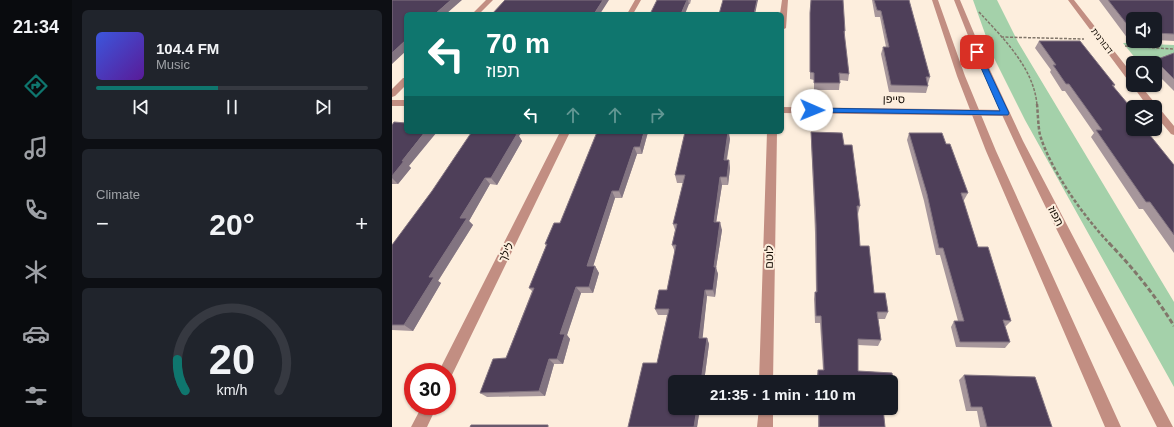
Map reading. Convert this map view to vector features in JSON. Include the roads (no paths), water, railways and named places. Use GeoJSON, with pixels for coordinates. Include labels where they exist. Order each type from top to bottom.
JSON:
{"type":"FeatureCollection","features":[{"type":"Feature","properties":{"kind":"street"},"geometry":{"type":"LineString","coordinates":[[477,12],[490,0]]}},
{"type":"Feature","properties":{"kind":"street"},"geometry":{"type":"LineString","coordinates":[[631,12],[638,0]]}},
{"type":"Feature","properties":{"kind":"street"},"geometry":{"type":"LineString","coordinates":[[784,12],[785,0]]}},
{"type":"Feature","properties":{"kind":"street"},"geometry":{"type":"LineString","coordinates":[[935,0],[951,51],[974,113],[1113,427]]}},
{"type":"Feature","properties":{"kind":"street","name":"תפוז"},"geometry":{"type":"LineString","coordinates":[[957,0],[977,52],[1005,113],[1165,427]]}},
{"type":"Feature","properties":{"kind":"street","name":"דבורנית"},"geometry":{"type":"LineString","coordinates":[[1071,0],[1126,73]]}},
{"type":"Feature","properties":{"kind":"street"},"geometry":{"type":"LineString","coordinates":[[392,94],[404,82]]}},
{"type":"Feature","properties":{"kind":"street"},"geometry":{"type":"LineString","coordinates":[[1141,92],[1148,100]]}},
{"type":"Feature","properties":{"kind":"street"},"geometry":{"type":"LineString","coordinates":[[392,103],[404,103]]}},
{"type":"Feature","properties":{"kind":"street","name":"סייפן"},"geometry":{"type":"LineString","coordinates":[[784,110],[1005,113]]}},
{"type":"Feature","properties":{"kind":"street"},"geometry":{"type":"LineString","coordinates":[[1162,118],[1174,132]]}},
{"type":"Feature","properties":{"kind":"street","name":"לילך"},"geometry":{"type":"LineString","coordinates":[[450,363],[564,134]]}},
{"type":"Feature","properties":{"kind":"street","name":"לוטם"},"geometry":{"type":"LineString","coordinates":[[766,375],[772,134]]}},
{"type":"Feature","properties":{"kind":"street"},"geometry":{"type":"LineString","coordinates":[[419,427],[425,415]]}},
{"type":"Feature","properties":{"kind":"street"},"geometry":{"type":"LineString","coordinates":[[765,427],[766,415]]}}]}
